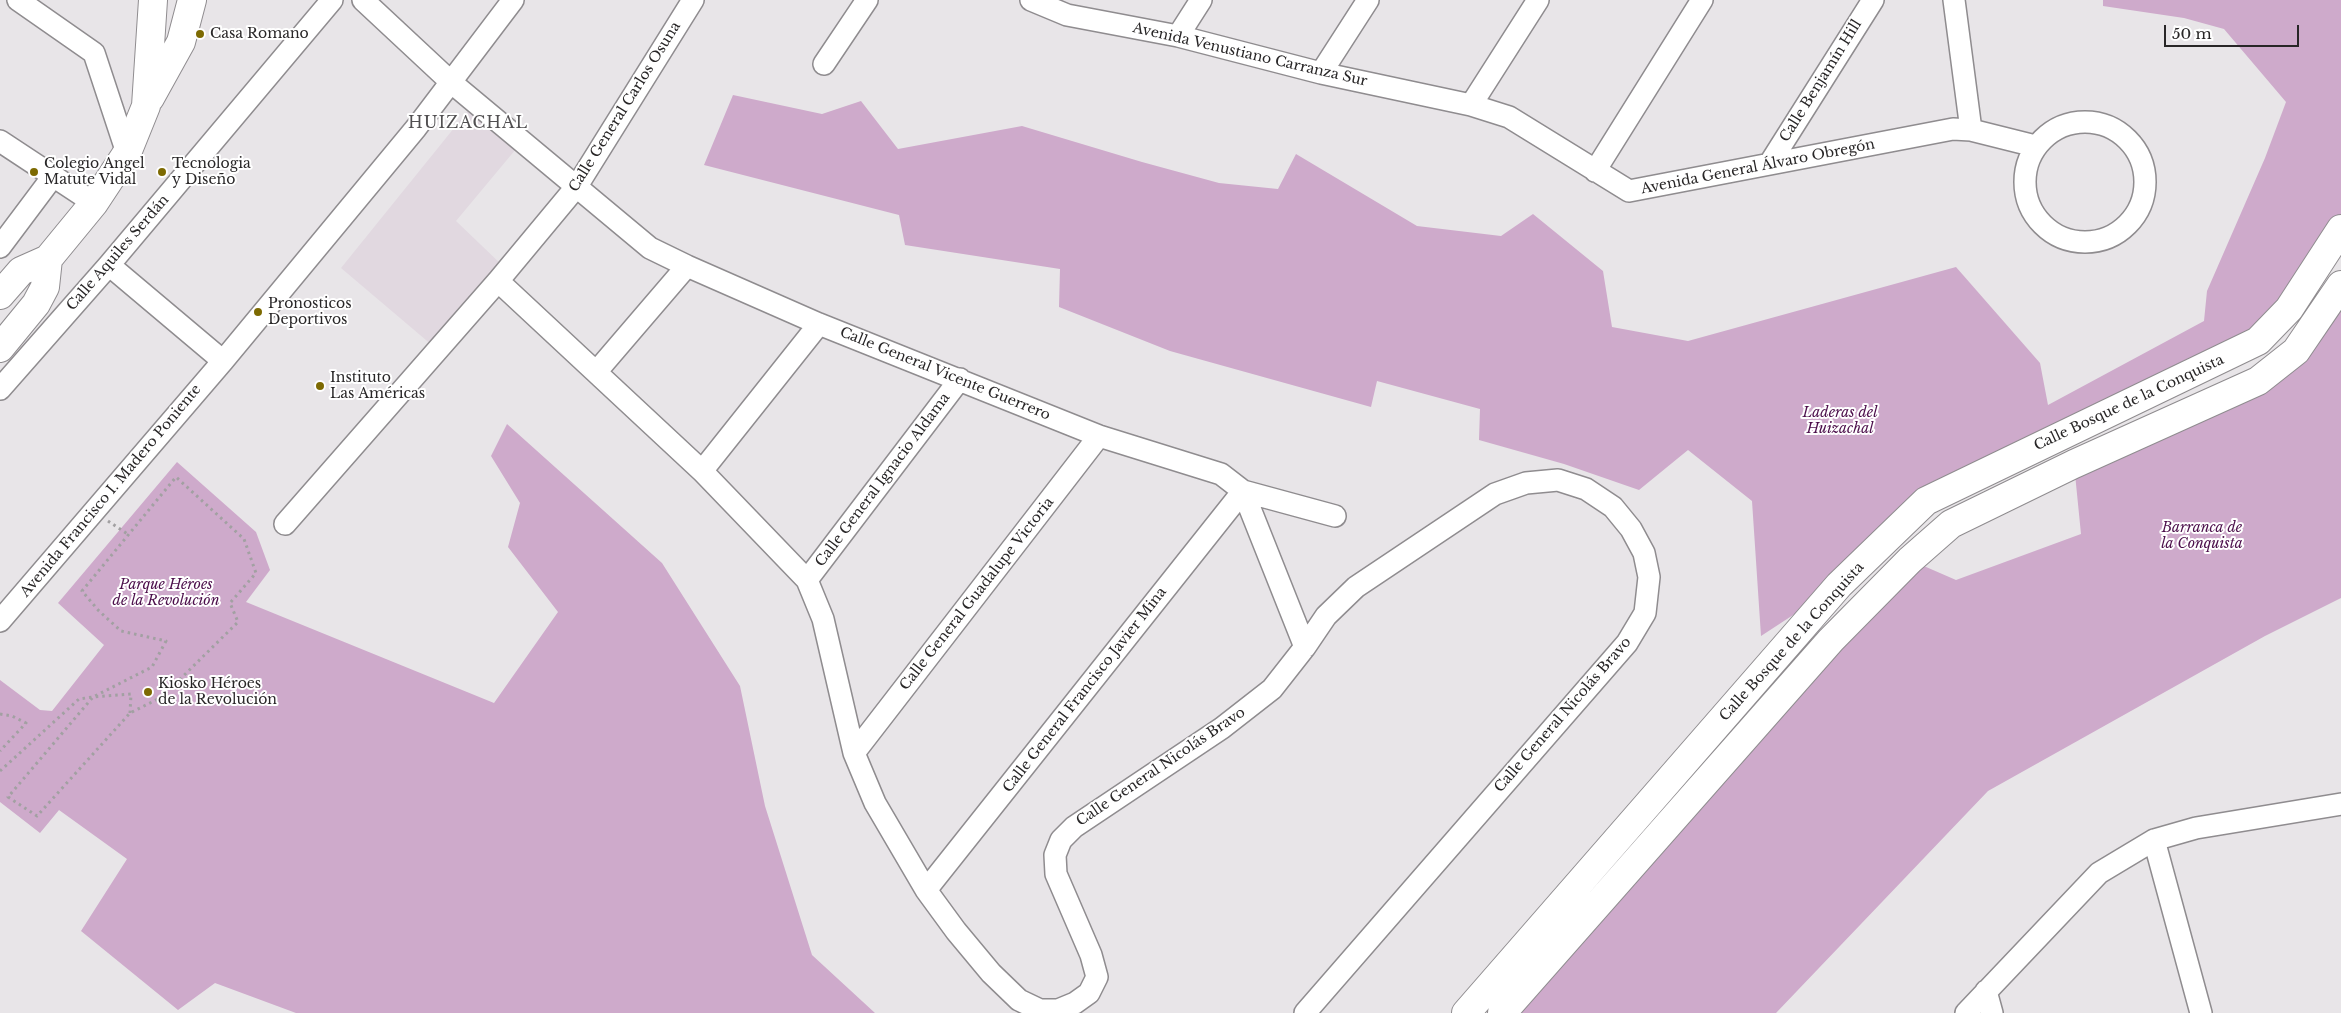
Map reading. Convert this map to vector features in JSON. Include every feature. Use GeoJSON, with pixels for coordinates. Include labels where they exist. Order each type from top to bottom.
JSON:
{"type":"FeatureCollection","features":[{"type":"Feature","properties":{"kind":"main road"},"geometry":{"type":"LineString","coordinates":[[146,106],[153,0]]}},
{"type":"Feature","properties":{"kind":"main road"},"geometry":{"type":"LineString","coordinates":[[3,286],[21,271],[48,259],[94,203],[127,153],[146,106],[181,42],[192,0]]}},
{"type":"Feature","properties":{"kind":"main road","name":"Calle Bosque de la Conquista"},"geometry":{"type":"LineString","coordinates":[[1466,1013],[1840,585],[1926,501],[2258,341],[2289,309],[2341,229]]}},
{"type":"Feature","properties":{"kind":"main road"},"geometry":{"type":"LineString","coordinates":[[0,348],[36,304],[45,287],[48,259]]}},
{"type":"Feature","properties":{"kind":"main road","name":"Calle Bosque de la Conquista"},"geometry":{"type":"LineString","coordinates":[[1502,1013],[1831,640],[1910,560],[1951,524],[2074,464],[2258,381],[2296,351],[2341,285]]}},
{"type":"Feature","properties":{"kind":"street"},"geometry":{"type":"LineString","coordinates":[[18,0],[94,53],[127,153]]}},
{"type":"Feature","properties":{"kind":"street","name":"Calle Aquiles Serdán"},"geometry":{"type":"LineString","coordinates":[[0,390],[109,265],[332,0]]}},
{"type":"Feature","properties":{"kind":"street","name":"Calle General Vicente Guerrero"},"geometry":{"type":"LineString","coordinates":[[363,0],[452,83],[650,248],[819,324],[1099,436],[1222,474],[1243,491],[1335,516]]}},
{"type":"Feature","properties":{"kind":"street","name":"Avenida Francisco I. Madero Poniente"},"geometry":{"type":"LineString","coordinates":[[0,621],[222,360],[452,83],[513,0]]}},
{"type":"Feature","properties":{"kind":"street","name":"Calle General Carlos Osuna"},"geometry":{"type":"LineString","coordinates":[[285,524],[498,281],[577,186],[693,0]]}},
{"type":"Feature","properties":{"kind":"street"},"geometry":{"type":"LineString","coordinates":[[824,64],[867,0]]}},
{"type":"Feature","properties":{"kind":"street"},"geometry":{"type":"LineString","coordinates":[[1178,36],[1201,0]]}},
{"type":"Feature","properties":{"kind":"street"},"geometry":{"type":"LineString","coordinates":[[1322,73],[1368,0]]}},
{"type":"Feature","properties":{"kind":"street"},"geometry":{"type":"LineString","coordinates":[[1470,105],[1538,0]]}},
{"type":"Feature","properties":{"kind":"street"},"geometry":{"type":"LineString","coordinates":[[1596,171],[1702,0]]}},
{"type":"Feature","properties":{"kind":"street","name":"Calle Benjamín Hill"},"geometry":{"type":"LineString","coordinates":[[1770,163],[1873,0]]}},
{"type":"Feature","properties":{"kind":"street"},"geometry":{"type":"LineString","coordinates":[[1954,0],[1971,130]]}},
{"type":"Feature","properties":{"kind":"street","name":"Avenida Venustiano Carranza Sur"},"geometry":{"type":"LineString","coordinates":[[1037,2],[1067,15],[1178,36],[1322,73],[1470,105]]}},
{"type":"Feature","properties":{"kind":"street","name":"Avenida General Álvaro Obregón"},"geometry":{"type":"LineString","coordinates":[[1470,105],[1509,117],[1629,191],[1953,129],[1971,130],[2034,146]]}},
{"type":"Feature","properties":{"kind":"street"},"geometry":{"type":"LineString","coordinates":[[2096,121],[2120,133],[2127,137],[2145,167],[2143,202],[2122,230],[2098,240],[2090,243],[2056,237],[2031,213],[2023,179],[2034,146],[2062,125],[2096,121]]}},
{"type":"Feature","properties":{"kind":"street"},"geometry":{"type":"LineString","coordinates":[[0,141],[94,203]]}},
{"type":"Feature","properties":{"kind":"street"},"geometry":{"type":"LineString","coordinates":[[0,247],[54,175]]}},
{"type":"Feature","properties":{"kind":"street"},"geometry":{"type":"LineString","coordinates":[[109,265],[222,360]]}},
{"type":"Feature","properties":{"kind":"street"},"geometry":{"type":"LineString","coordinates":[[596,371],[687,266]]}},
{"type":"Feature","properties":{"kind":"street"},"geometry":{"type":"LineString","coordinates":[[498,281],[702,471],[807,580],[823,619],[854,752],[875,803],[926,890]]}},
{"type":"Feature","properties":{"kind":"street"},"geometry":{"type":"LineString","coordinates":[[3,286],[36,304]]}},
{"type":"Feature","properties":{"kind":"street"},"geometry":{"type":"LineString","coordinates":[[702,471],[819,324]]}},
{"type":"Feature","properties":{"kind":"street","name":"Calle General Ignacio Aldama"},"geometry":{"type":"LineString","coordinates":[[807,580],[960,379]]}},
{"type":"Feature","properties":{"kind":"street","name":"Calle General Guadalupe Victoria"},"geometry":{"type":"LineString","coordinates":[[854,752],[1099,436]]}},
{"type":"Feature","properties":{"kind":"street","name":"Calle General Nicolás Bravo"},"geometry":{"type":"LineString","coordinates":[[926,890],[968,945],[1019,1000],[1040,1010],[1058,1010],[1075,1003],[1089,992],[1097,977],[1090,955],[1056,874],[1055,855],[1062,840],[1074,827],[1222,728],[1272,688],[1305,647],[1326,616],[1356,587],[1495,494],[1526,483],[1558,480],[1586,489],[1613,507],[1631,529],[1644,553],[1649,577],[1645,613],[1627,643],[1305,1013]]}},
{"type":"Feature","properties":{"kind":"street"},"geometry":{"type":"LineString","coordinates":[[1243,491],[1305,647]]}},
{"type":"Feature","properties":{"kind":"street","name":"Calle General Francisco Javier Mina"},"geometry":{"type":"LineString","coordinates":[[926,890],[1243,491]]}},
{"type":"Feature","properties":{"kind":"street"},"geometry":{"type":"LineString","coordinates":[[1966,1013],[2098,873],[2154,840],[2196,828],[2341,804]]}},
{"type":"Feature","properties":{"kind":"street"},"geometry":{"type":"LineString","coordinates":[[2154,840],[2201,1013]]}},
{"type":"Feature","properties":{"kind":"street"},"geometry":{"type":"LineString","coordinates":[[1986,991],[1992,1013]]}},
{"type":"Feature","properties":{"kind":"path"},"geometry":{"type":"LineString","coordinates":[[176,477],[244,539],[256,574],[230,603],[238,622],[162,697],[130,713],[37,816],[8,797],[93,697],[152,667],[166,641],[120,631],[82,591],[176,477]]}},
{"type":"Feature","properties":{"kind":"path"},"geometry":{"type":"LineString","coordinates":[[0,771],[79,699],[131,694],[130,713]]}},
{"type":"Feature","properties":{"kind":"path"},"geometry":{"type":"LineString","coordinates":[[0,714],[12,716],[26,723],[0,751]]}},
{"type":"Feature","properties":{"kind":"shaded area"},"geometry":{"type":"Polygon","coordinates":[[[471,107],[516,149],[456,221],[503,266],[433,346],[341,268],[471,107]]]}},
{"type":"Feature","properties":{"kind":"green space","name":"Laderas del Huizachal"},"geometry":{"type":"Polygon","coordinates":[[[2103,0],[2341,0],[2341,216],[2258,341],[1926,501],[1839,585],[1761,636],[1752,501],[1688,450],[1639,490],[1564,464],[1479,440],[1480,409],[1377,381],[1371,407],[1170,351],[1059,307],[1060,269],[905,245],[899,215],[704,165],[733,95],[822,114],[861,101],[898,149],[1022,126],[1219,183],[1278,189],[1296,154],[1417,226],[1501,236],[1533,214],[1603,271],[1612,327],[1688,341],[1956,267],[2040,363],[2048,405],[2204,321],[2207,291],[2265,158],[2286,102],[2224,29],[2184,18],[2103,6],[2103,0]]]}},
{"type":"Feature","properties":{"kind":"green space","name":"Barranca de la Conquista"},"geometry":{"type":"Polygon","coordinates":[[[2341,285],[2341,598],[2265,636],[1988,791],[1776,1013],[1501,1013],[1910,560],[1956,580],[2081,534],[2074,464],[2254,383],[2341,285]]]}},
{"type":"Feature","properties":{"kind":"green space","name":"Parque Héroes de la Revolución"},"geometry":{"type":"Polygon","coordinates":[[[507,424],[662,563],[740,686],[765,806],[812,955],[875,1013],[296,1013],[215,983],[178,1010],[81,931],[127,859],[59,810],[40,833],[0,802],[0,680],[40,710],[52,711],[104,645],[58,603],[177,462],[256,532],[270,570],[246,602],[494,703],[558,612],[508,547],[520,503],[491,456],[507,424]]]}},
{"type":"Feature","properties":{"kind":"place","name":"Casa Romano"},"geometry":{"type":"Point","coordinates":[200,34]}},
{"type":"Feature","properties":{"kind":"place","name":"Colegio Angel Matute Vidal"},"geometry":{"type":"Point","coordinates":[34,172]}},
{"type":"Feature","properties":{"kind":"place","name":"Tecnologia y Diseño"},"geometry":{"type":"Point","coordinates":[162,172]}},
{"type":"Feature","properties":{"kind":"place","name":"Pronosticos Deportivos"},"geometry":{"type":"Point","coordinates":[258,312]}},
{"type":"Feature","properties":{"kind":"place","name":"Instituto Las Américas"},"geometry":{"type":"Point","coordinates":[320,386]}},
{"type":"Feature","properties":{"kind":"place","name":"Kiosko Héroes de la Revolución"},"geometry":{"type":"Point","coordinates":[148,692]}},
{"type":"Feature","properties":{"kind":"district","name":"HUIZACHAL"},"geometry":{"type":"Point","coordinates":[468,123]}}]}
